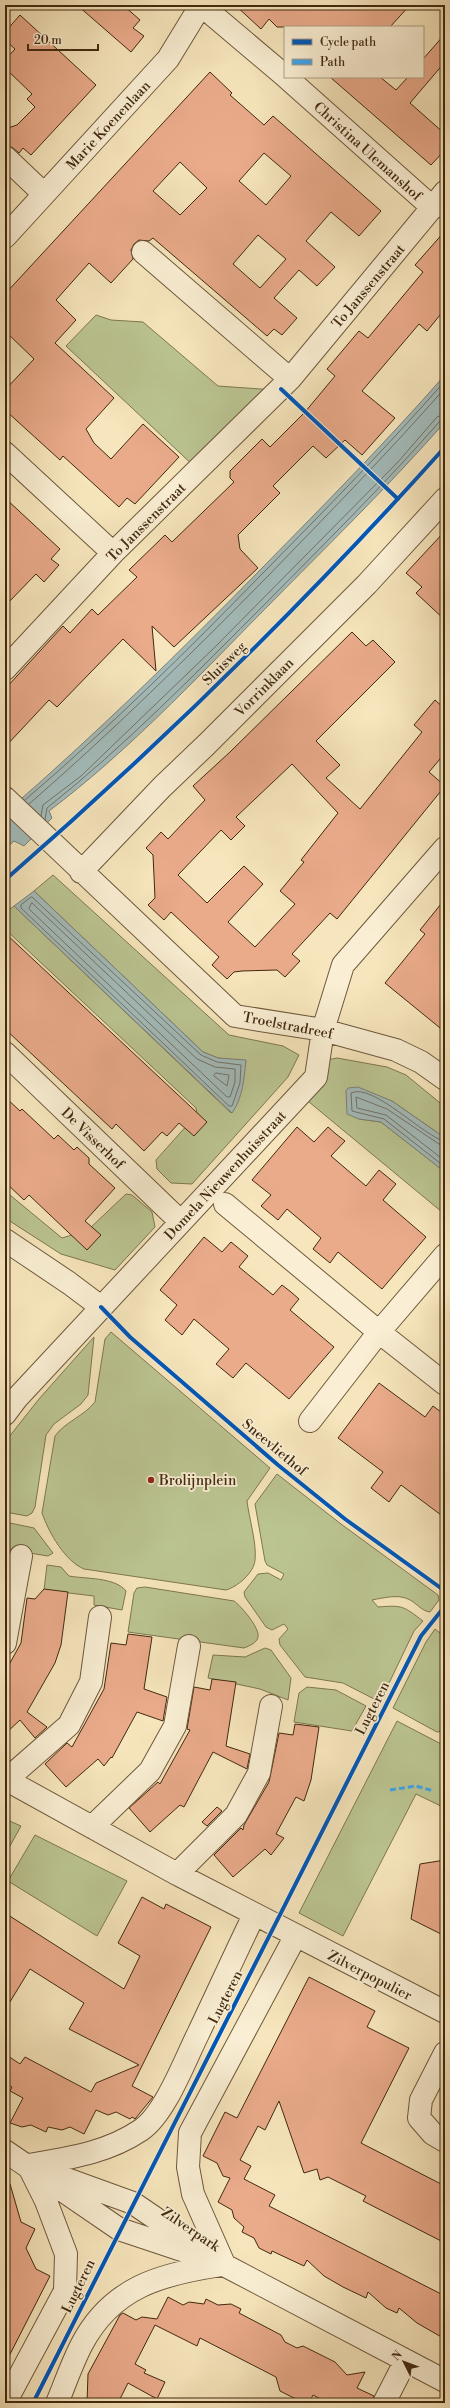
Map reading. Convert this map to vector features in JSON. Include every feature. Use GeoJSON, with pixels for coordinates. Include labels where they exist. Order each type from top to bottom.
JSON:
{"type":"FeatureCollection","features":[{"type":"Feature","properties":{"kind":"street","name":"Christina Ulemanshof"},"geometry":{"type":"LineString","coordinates":[[191,9],[284,75]]}},
{"type":"Feature","properties":{"kind":"street","name":"Marie Koenenlaan"},"geometry":{"type":"LineString","coordinates":[[5,237],[168,59],[191,9]]}},
{"type":"Feature","properties":{"kind":"street","name":"Christina Ulemanshof"},"geometry":{"type":"LineString","coordinates":[[288,78],[439,200]]}},
{"type":"Feature","properties":{"kind":"street"},"geometry":{"type":"LineString","coordinates":[[5,157],[44,194]]}},
{"type":"Feature","properties":{"kind":"street","name":"To Janssenstraat"},"geometry":{"type":"LineString","coordinates":[[5,669],[114,553],[290,379],[439,200]]}},
{"type":"Feature","properties":{"kind":"street"},"geometry":{"type":"LineString","coordinates":[[143,252],[290,379]]}},
{"type":"Feature","properties":{"kind":"street"},"geometry":{"type":"LineString","coordinates":[[5,453],[114,553]]}},
{"type":"Feature","properties":{"kind":"street","name":"Vorrinklaan"},"geometry":{"type":"LineString","coordinates":[[81,872],[162,786],[207,744],[368,584],[445,499]]}},
{"type":"Feature","properties":{"kind":"street"},"geometry":{"type":"LineString","coordinates":[[5,798],[81,872]]}},
{"type":"Feature","properties":{"kind":"street","name":"Domela Nieuwenhuisstraat"},"geometry":{"type":"LineString","coordinates":[[5,1414],[17,1398],[316,1077],[323,1030],[343,965],[445,848]]}},
{"type":"Feature","properties":{"kind":"street","name":"Troelstradreef"},"geometry":{"type":"LineString","coordinates":[[81,872],[235,1016],[323,1030],[396,1050],[422,1062],[445,1079]]}},
{"type":"Feature","properties":{"kind":"street","name":"De Visserhof"},"geometry":{"type":"LineString","coordinates":[[5,1053],[181,1222]]}},
{"type":"Feature","properties":{"kind":"street"},"geometry":{"type":"LineString","coordinates":[[225,1204],[379,1332],[445,1384]]}},
{"type":"Feature","properties":{"kind":"street"},"geometry":{"type":"LineString","coordinates":[[5,1240],[69,1283],[101,1307]]}},
{"type":"Feature","properties":{"kind":"street"},"geometry":{"type":"LineString","coordinates":[[310,1421],[379,1332],[445,1254]]}},
{"type":"Feature","properties":{"kind":"street"},"geometry":{"type":"LineString","coordinates":[[5,1644],[21,1556]]}},
{"type":"Feature","properties":{"kind":"street"},"geometry":{"type":"LineString","coordinates":[[6,1779],[69,1725],[92,1682],[100,1617]]}},
{"type":"Feature","properties":{"kind":"street"},"geometry":{"type":"LineString","coordinates":[[92,1827],[150,1771],[175,1726],[189,1646]]}},
{"type":"Feature","properties":{"kind":"street"},"geometry":{"type":"LineString","coordinates":[[177,1874],[236,1815],[259,1773],[271,1706]]}},
{"type":"Feature","properties":{"kind":"street","name":"Zilverpopulier"},"geometry":{"type":"LineString","coordinates":[[6,1779],[177,1874],[295,1937],[445,2012]]}},
{"type":"Feature","properties":{"kind":"street","name":"Lugteren"},"geometry":{"type":"LineString","coordinates":[[28,2165],[76,2157],[110,2148],[143,2129],[162,2107],[174,2084],[254,1915]]}},
{"type":"Feature","properties":{"kind":"street"},"geometry":{"type":"LineString","coordinates":[[224,2265],[193,2194],[188,2167],[190,2133],[295,1937]]}},
{"type":"Feature","properties":{"kind":"street"},"geometry":{"type":"LineString","coordinates":[[445,2053],[421,2100],[419,2118],[433,2134],[445,2141]]}},
{"type":"Feature","properties":{"kind":"street","name":"Zilverpark"},"geometry":{"type":"LineString","coordinates":[[5,2151],[28,2165],[119,2229],[224,2265]]}},
{"type":"Feature","properties":{"kind":"street"},"geometry":{"type":"LineString","coordinates":[[5,2403],[65,2291],[66,2254],[46,2201],[28,2165]]}},
{"type":"Feature","properties":{"kind":"street","name":"Zilverpark"},"geometry":{"type":"LineString","coordinates":[[28,2165],[133,2202],[224,2265],[404,2362],[445,2381]]}},
{"type":"Feature","properties":{"kind":"street","name":"Zilverpark"},"geometry":{"type":"LineString","coordinates":[[57,2403],[82,2344],[103,2312],[120,2297],[145,2283],[188,2270],[224,2265]]}},
{"type":"Feature","properties":{"kind":"street"},"geometry":{"type":"LineString","coordinates":[[384,2403],[404,2362]]}},
{"type":"Feature","properties":{"kind":"green space"},"geometry":{"type":"Polygon","coordinates":[[[96,315],[111,320],[143,322],[218,386],[275,390],[196,468],[66,346],[96,315]]]}},
{"type":"Feature","properties":{"kind":"green space"},"geometry":{"type":"Polygon","coordinates":[[[53,875],[229,1035],[283,1046],[299,1055],[288,1077],[192,1184],[171,1183],[157,1169],[156,1160],[197,1114],[196,1108],[5,929],[5,913],[14,906],[231,1113],[246,1061],[218,1058],[203,1052],[34,891],[53,875]]]}},
{"type":"Feature","properties":{"kind":"green space"},"geometry":{"type":"Polygon","coordinates":[[[337,1058],[387,1067],[406,1075],[445,1107],[445,1138],[392,1101],[359,1119],[381,1122],[445,1172],[445,1209],[442,1212],[303,1097],[327,1060],[337,1058]]]}},
{"type":"Feature","properties":{"kind":"green space"},"geometry":{"type":"Polygon","coordinates":[[[5,1191],[62,1238],[88,1230],[126,1194],[132,1195],[152,1212],[155,1227],[115,1270],[61,1254],[5,1218],[5,1191]]]}},
{"type":"Feature","properties":{"kind":"green space"},"geometry":{"type":"Polygon","coordinates":[[[111,1332],[270,1468],[247,1501],[255,1546],[255,1560],[252,1570],[240,1583],[235,1586],[226,1590],[84,1569],[70,1560],[58,1546],[49,1529],[42,1513],[55,1436],[59,1431],[91,1407],[95,1402],[105,1339],[111,1332]]]}},
{"type":"Feature","properties":{"kind":"green space"},"geometry":{"type":"Polygon","coordinates":[[[94,1337],[88,1395],[81,1404],[54,1424],[46,1435],[35,1507],[32,1513],[27,1516],[5,1512],[5,1442],[39,1399],[94,1337]]]}},
{"type":"Feature","properties":{"kind":"green space"},"geometry":{"type":"Polygon","coordinates":[[[277,1474],[341,1524],[438,1595],[439,1600],[430,1612],[424,1610],[411,1600],[400,1597],[372,1600],[378,1607],[393,1606],[407,1609],[423,1621],[414,1631],[380,1702],[343,1683],[305,1677],[280,1645],[279,1639],[288,1629],[284,1624],[272,1630],[266,1627],[245,1597],[244,1592],[258,1574],[268,1573],[281,1580],[284,1574],[267,1565],[265,1561],[255,1504],[277,1474]]]}},
{"type":"Feature","properties":{"kind":"green space"},"geometry":{"type":"Polygon","coordinates":[[[5,1522],[34,1528],[53,1553],[48,1556],[5,1549],[5,1522]]]}},
{"type":"Feature","properties":{"kind":"green space"},"geometry":{"type":"Polygon","coordinates":[[[47,1565],[61,1567],[69,1576],[99,1579],[121,1586],[126,1591],[122,1610],[94,1605],[94,1596],[44,1590],[47,1565]]]}},
{"type":"Feature","properties":{"kind":"green space"},"geometry":{"type":"Polygon","coordinates":[[[145,1587],[234,1601],[241,1607],[253,1623],[258,1633],[258,1637],[256,1641],[244,1648],[128,1632],[134,1593],[137,1588],[145,1587]]]}},
{"type":"Feature","properties":{"kind":"green space"},"geometry":{"type":"Polygon","coordinates":[[[435,1629],[445,1637],[445,1731],[437,1732],[393,1708],[426,1642],[435,1629]]]}},
{"type":"Feature","properties":{"kind":"green space"},"geometry":{"type":"Polygon","coordinates":[[[265,1648],[271,1650],[291,1678],[288,1700],[260,1689],[208,1678],[213,1655],[245,1657],[265,1648]]]}},
{"type":"Feature","properties":{"kind":"green space"},"geometry":{"type":"Polygon","coordinates":[[[307,1687],[336,1690],[366,1706],[352,1731],[294,1722],[299,1693],[307,1687]]]}},
{"type":"Feature","properties":{"kind":"green space"},"geometry":{"type":"Polygon","coordinates":[[[397,1721],[445,1746],[445,1808],[416,1794],[343,1936],[299,1913],[397,1721]]]}},
{"type":"Feature","properties":{"kind":"green space"},"geometry":{"type":"Polygon","coordinates":[[[5,1819],[21,1826],[5,1855],[5,1819]]]}},
{"type":"Feature","properties":{"kind":"green space"},"geometry":{"type":"Polygon","coordinates":[[[35,1835],[127,1881],[97,1936],[8,1881],[35,1835]]]}},
{"type":"Feature","properties":{"kind":"water"},"geometry":{"type":"Polygon","coordinates":[[[445,375],[445,422],[378,495],[210,665],[132,741],[77,789],[49,811],[52,818],[24,846],[14,841],[5,849],[5,813],[39,784],[137,693],[356,472],[445,375]]]}},
{"type":"Feature","properties":{"kind":"water"},"geometry":{"type":"Polygon","coordinates":[[[34,891],[203,1052],[218,1058],[246,1060],[241,1094],[232,1113],[14,906],[34,891]]]}},
{"type":"Feature","properties":{"kind":"water"},"geometry":{"type":"Polygon","coordinates":[[[358,1087],[392,1101],[445,1138],[445,1172],[381,1122],[359,1119],[347,1114],[346,1091],[348,1088],[358,1087]]]}},
{"type":"Feature","properties":{"kind":"building"},"geometry":{"type":"Polygon","coordinates":[[[77,5],[123,5],[140,20],[133,28],[144,36],[131,52],[77,5]]]}},
{"type":"Feature","properties":{"kind":"building"},"geometry":{"type":"Polygon","coordinates":[[[235,5],[410,5],[391,26],[277,27],[269,19],[261,29],[235,5]]]}},
{"type":"Feature","properties":{"kind":"building"},"geometry":{"type":"Polygon","coordinates":[[[20,15],[96,85],[31,155],[23,148],[19,153],[13,148],[5,145],[5,129],[17,125],[35,107],[27,99],[32,94],[5,68],[5,60],[15,49],[5,40],[5,32],[20,15]]]}},
{"type":"Feature","properties":{"kind":"building"},"geometry":{"type":"Polygon","coordinates":[[[445,34],[445,62],[410,103],[445,134],[445,150],[431,165],[331,78],[381,78],[396,90],[407,78],[424,78],[424,58],[445,34]]]}},
{"type":"Feature","properties":{"kind":"building"},"geometry":{"type":"Polygon","coordinates":[[[210,72],[232,93],[230,95],[264,125],[273,116],[381,211],[359,236],[331,212],[306,241],[335,267],[317,286],[299,270],[274,298],[297,318],[282,335],[274,329],[267,336],[153,238],[149,241],[139,240],[134,244],[131,250],[133,259],[111,283],[89,263],[56,300],[76,320],[55,343],[114,398],[86,429],[94,443],[111,459],[143,424],[179,457],[135,504],[127,498],[119,507],[63,456],[60,460],[5,410],[5,390],[34,359],[5,331],[5,294],[210,72]],[[264,153],[239,181],[266,205],[291,176],[264,153]],[[180,162],[153,191],[180,215],[207,188],[180,162]],[[258,235],[233,264],[260,288],[286,259],[258,235]]]}},
{"type":"Feature","properties":{"kind":"building"},"geometry":{"type":"Polygon","coordinates":[[[445,231],[445,309],[427,331],[419,324],[362,391],[395,418],[362,455],[345,440],[326,458],[313,446],[273,486],[280,493],[238,535],[240,549],[258,568],[174,647],[152,626],[156,671],[123,639],[57,707],[49,700],[5,747],[5,689],[63,626],[70,633],[92,609],[98,615],[137,577],[129,570],[165,535],[172,542],[234,482],[230,478],[230,471],[262,439],[270,447],[305,412],[335,376],[327,369],[359,331],[368,338],[423,272],[415,265],[445,231]]]}},
{"type":"Feature","properties":{"kind":"building"},"geometry":{"type":"Polygon","coordinates":[[[5,498],[60,549],[51,559],[59,565],[44,582],[36,574],[5,606],[5,498]]]}},
{"type":"Feature","properties":{"kind":"building"},"geometry":{"type":"Polygon","coordinates":[[[445,531],[445,620],[416,593],[422,587],[406,573],[445,531]]]}},
{"type":"Feature","properties":{"kind":"building"},"geometry":{"type":"Polygon","coordinates":[[[352,632],[366,646],[373,640],[395,662],[316,741],[340,765],[326,778],[360,809],[422,732],[414,725],[435,700],[445,709],[445,753],[429,772],[445,786],[337,919],[330,913],[292,954],[300,961],[285,977],[277,970],[242,971],[234,972],[227,979],[212,965],[219,957],[171,912],[164,920],[148,905],[155,898],[153,855],[146,848],[161,832],[168,839],[205,800],[193,786],[230,752],[352,632]],[[292,764],[236,817],[245,826],[231,840],[221,830],[178,875],[207,903],[244,866],[263,884],[228,922],[255,947],[295,904],[280,891],[304,862],[301,860],[338,813],[292,764]]]}},
{"type":"Feature","properties":{"kind":"building"},"geometry":{"type":"Polygon","coordinates":[[[445,899],[445,1032],[385,983],[425,934],[420,930],[445,899]]]}},
{"type":"Feature","properties":{"kind":"building"},"geometry":{"type":"Polygon","coordinates":[[[5,933],[207,1122],[194,1136],[179,1123],[167,1136],[162,1132],[144,1151],[116,1124],[112,1129],[5,1029],[5,933]]]}},
{"type":"Feature","properties":{"kind":"building"},"geometry":{"type":"Polygon","coordinates":[[[5,1097],[20,1111],[22,1109],[54,1139],[58,1135],[74,1150],[77,1147],[89,1158],[89,1164],[115,1188],[85,1221],[101,1235],[87,1250],[29,1195],[24,1200],[5,1182],[5,1097]]]}},
{"type":"Feature","properties":{"kind":"building"},"geometry":{"type":"Polygon","coordinates":[[[297,1127],[314,1142],[328,1127],[345,1141],[331,1156],[366,1186],[379,1170],[396,1184],[383,1200],[426,1237],[382,1289],[338,1252],[330,1263],[313,1249],[321,1238],[287,1209],[278,1220],[261,1206],[271,1195],[252,1180],[297,1127]]]}},
{"type":"Feature","properties":{"kind":"building"},"geometry":{"type":"Polygon","coordinates":[[[204,1237],[222,1252],[231,1242],[248,1256],[239,1267],[273,1295],[282,1285],[291,1292],[299,1299],[290,1310],[334,1347],[289,1399],[246,1363],[233,1378],[216,1364],[229,1349],[194,1319],[182,1335],[165,1320],[177,1305],[160,1290],[204,1237]]]}},
{"type":"Feature","properties":{"kind":"building"},"geometry":{"type":"Polygon","coordinates":[[[379,1383],[425,1417],[433,1406],[445,1415],[445,1518],[401,1485],[389,1502],[371,1488],[383,1472],[338,1438],[379,1383]]]}},
{"type":"Feature","properties":{"kind":"building"},"geometry":{"type":"Polygon","coordinates":[[[44,1589],[68,1592],[61,1645],[55,1663],[27,1712],[47,1727],[35,1738],[20,1720],[5,1734],[5,1672],[21,1643],[27,1598],[35,1599],[44,1589]]]}},
{"type":"Feature","properties":{"kind":"building"},"geometry":{"type":"Polygon","coordinates":[[[128,1634],[152,1637],[144,1689],[167,1697],[163,1721],[137,1712],[112,1758],[111,1757],[104,1766],[98,1759],[66,1787],[45,1764],[67,1743],[72,1747],[104,1689],[111,1643],[126,1645],[128,1634]]]}},
{"type":"Feature","properties":{"kind":"building"},"geometry":{"type":"Polygon","coordinates":[[[212,1679],[236,1682],[226,1746],[250,1754],[247,1769],[213,1752],[184,1807],[180,1805],[150,1832],[129,1808],[158,1782],[160,1784],[190,1730],[187,1729],[194,1687],[210,1690],[212,1679]]]}},
{"type":"Feature","properties":{"kind":"building"},"geometry":{"type":"Polygon","coordinates":[[[295,1724],[319,1727],[311,1780],[304,1801],[296,1797],[276,1834],[284,1838],[271,1855],[265,1849],[233,1877],[214,1855],[241,1828],[243,1830],[244,1825],[269,1782],[279,1733],[293,1735],[295,1724]]]}},
{"type":"Feature","properties":{"kind":"building"},"geometry":{"type":"Polygon","coordinates":[[[217,1807],[222,1811],[207,1826],[202,1822],[217,1807]]]}},
{"type":"Feature","properties":{"kind":"building"},"geometry":{"type":"Polygon","coordinates":[[[445,1860],[445,1936],[411,1919],[420,1864],[445,1860]]]}},
{"type":"Feature","properties":{"kind":"building"},"geometry":{"type":"Polygon","coordinates":[[[142,1897],[164,1909],[166,1904],[211,1927],[132,2086],[153,2097],[135,2119],[132,2117],[130,2119],[116,2112],[108,2115],[96,2110],[84,2134],[70,2127],[62,2130],[48,2127],[46,2132],[31,2125],[22,2127],[10,2123],[23,2098],[10,2091],[12,2087],[5,2083],[5,2054],[20,2064],[25,2057],[91,2092],[96,2083],[139,2065],[69,2029],[84,2003],[30,1969],[5,2010],[5,1913],[124,1989],[140,1956],[118,1943],[142,1897]]]}},
{"type":"Feature","properties":{"kind":"building"},"geometry":{"type":"Polygon","coordinates":[[[309,1977],[375,2011],[367,2027],[409,2048],[361,2143],[445,2186],[445,2243],[363,2201],[366,2196],[328,2177],[320,2180],[317,2169],[304,2173],[279,2101],[265,2130],[258,2126],[240,2160],[251,2166],[244,2179],[275,2195],[269,2206],[445,2296],[445,2339],[417,2323],[399,2308],[397,2313],[386,2308],[368,2292],[366,2298],[343,2287],[324,2276],[307,2260],[304,2266],[272,2251],[271,2254],[259,2248],[254,2238],[242,2232],[244,2227],[234,2218],[232,2210],[218,2202],[230,2178],[223,2176],[217,2163],[203,2156],[225,2112],[237,2118],[309,1977]]]}},
{"type":"Feature","properties":{"kind":"building"},"geometry":{"type":"Polygon","coordinates":[[[10,2184],[21,2222],[35,2229],[26,2248],[36,2269],[50,2276],[5,2364],[5,2185],[10,2184]]]}},
{"type":"Feature","properties":{"kind":"building"},"geometry":{"type":"Polygon","coordinates":[[[168,2297],[183,2305],[189,2302],[204,2304],[206,2299],[218,2305],[231,2304],[241,2309],[239,2313],[281,2335],[285,2342],[297,2348],[303,2346],[335,2362],[347,2375],[365,2372],[357,2388],[374,2396],[372,2403],[328,2403],[313,2395],[309,2403],[304,2403],[280,2391],[276,2377],[200,2338],[197,2346],[155,2325],[135,2364],[146,2370],[144,2373],[165,2382],[157,2399],[128,2383],[118,2403],[87,2403],[88,2374],[120,2315],[123,2313],[136,2320],[142,2317],[157,2319],[168,2297]]]}},
{"type":"Feature","properties":{"kind":"marked path"},"geometry":{"type":"LineString","coordinates":[[390,1790],[416,1786],[434,1791]]}},
{"type":"Feature","properties":{"kind":"cycle path"},"geometry":{"type":"LineString","coordinates":[[281,389],[398,499]]}},
{"type":"Feature","properties":{"kind":"cycle path","name":"Sluisweg"},"geometry":{"type":"LineString","coordinates":[[5,880],[120,777],[231,671],[340,561],[445,447]]}},
{"type":"Feature","properties":{"kind":"cycle path","name":"Sneevliethof"},"geometry":{"type":"LineString","coordinates":[[101,1307],[130,1337],[278,1465],[345,1519],[445,1591]]}},
{"type":"Feature","properties":{"kind":"cycle path"},"geometry":{"type":"LineString","coordinates":[[33,2403],[421,1636],[445,1606]]}},
{"type":"Feature","properties":{"kind":"place","name":"Brolijnplein"},"geometry":{"type":"Point","coordinates":[151,1480]}}]}
